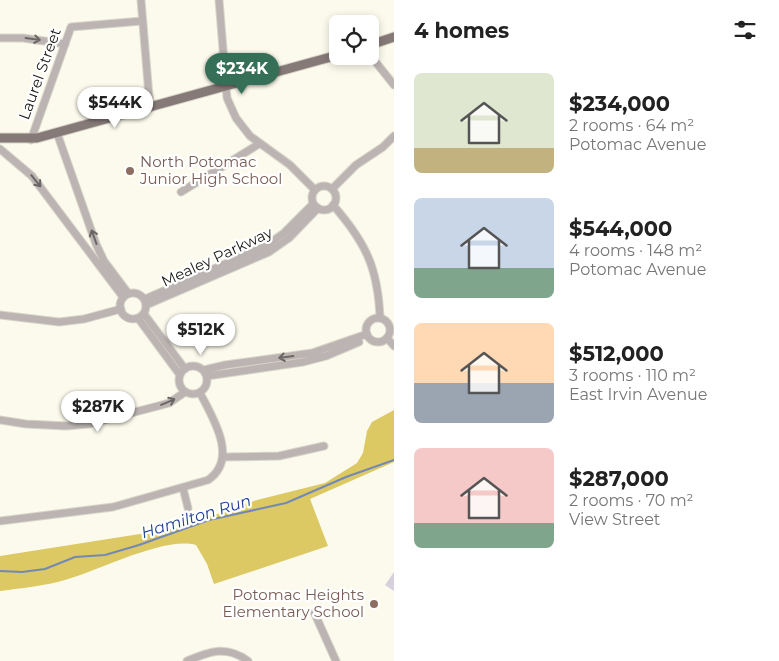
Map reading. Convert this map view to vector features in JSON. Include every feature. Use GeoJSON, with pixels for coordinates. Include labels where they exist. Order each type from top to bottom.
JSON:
{"type":"FeatureCollection","features":[{"type":"Feature","properties":{"kind":"main road"},"geometry":{"type":"LineString","coordinates":[[379,42],[394,37]]}},
{"type":"Feature","properties":{"kind":"main road"},"geometry":{"type":"LineString","coordinates":[[0,138],[30,140],[329,58]]}},
{"type":"Feature","properties":{"kind":"street"},"geometry":{"type":"LineString","coordinates":[[141,0],[150,108]]}},
{"type":"Feature","properties":{"kind":"street"},"geometry":{"type":"LineString","coordinates":[[219,0],[227,98],[236,118],[259,144],[290,165],[314,189]]}},
{"type":"Feature","properties":{"kind":"street","name":"Laurel Street"},"geometry":{"type":"LineString","coordinates":[[30,140],[71,27],[142,21]]}},
{"type":"Feature","properties":{"kind":"street"},"geometry":{"type":"LineString","coordinates":[[0,38],[23,38],[65,44]]}},
{"type":"Feature","properties":{"kind":"street"},"geometry":{"type":"LineString","coordinates":[[379,65],[394,85]]}},
{"type":"Feature","properties":{"kind":"street"},"geometry":{"type":"LineString","coordinates":[[57,133],[96,244],[104,261],[126,295]]}},
{"type":"Feature","properties":{"kind":"street"},"geometry":{"type":"LineString","coordinates":[[332,189],[356,165],[393,139]]}},
{"type":"Feature","properties":{"kind":"street"},"geometry":{"type":"LineString","coordinates":[[181,192],[259,144]]}},
{"type":"Feature","properties":{"kind":"street"},"geometry":{"type":"LineString","coordinates":[[0,149],[32,176],[126,295]]}},
{"type":"Feature","properties":{"kind":"street"},"geometry":{"type":"LineString","coordinates":[[323,185],[332,189],[336,197],[333,205],[323,210],[315,206],[311,199],[314,189],[323,185]]}},
{"type":"Feature","properties":{"kind":"street"},"geometry":{"type":"LineString","coordinates":[[333,205],[358,235],[372,262],[379,296],[380,318]]}},
{"type":"Feature","properties":{"kind":"street","name":"Mealey Parkway"},"geometry":{"type":"LineString","coordinates":[[146,302],[269,252],[289,238],[315,206]]}},
{"type":"Feature","properties":{"kind":"street"},"geometry":{"type":"LineString","coordinates":[[126,295],[138,293],[146,302],[141,316]]}},
{"type":"Feature","properties":{"kind":"street"},"geometry":{"type":"LineString","coordinates":[[120,309],[126,295]]}},
{"type":"Feature","properties":{"kind":"street"},"geometry":{"type":"LineString","coordinates":[[2,313],[46,322],[65,322],[120,309]]}},
{"type":"Feature","properties":{"kind":"street"},"geometry":{"type":"LineString","coordinates":[[120,309],[127,317],[141,316]]}},
{"type":"Feature","properties":{"kind":"street"},"geometry":{"type":"LineString","coordinates":[[141,316],[185,369]]}},
{"type":"Feature","properties":{"kind":"street"},"geometry":{"type":"LineString","coordinates":[[141,316],[180,375],[180,384],[185,392],[190,394],[200,393],[208,383],[205,373],[195,366],[185,369],[180,375]]}},
{"type":"Feature","properties":{"kind":"street"},"geometry":{"type":"LineString","coordinates":[[205,373],[226,365],[312,353],[367,336],[378,342],[387,338],[392,324],[380,318],[369,322],[367,336]]}},
{"type":"Feature","properties":{"kind":"street"},"geometry":{"type":"LineString","coordinates":[[387,338],[394,346]]}},
{"type":"Feature","properties":{"kind":"street"},"geometry":{"type":"LineString","coordinates":[[0,420],[45,426],[89,424],[169,403],[185,392]]}},
{"type":"Feature","properties":{"kind":"street"},"geometry":{"type":"LineString","coordinates":[[0,521],[104,509],[183,488],[214,476],[223,457],[222,442],[200,393]]}},
{"type":"Feature","properties":{"kind":"street"},"geometry":{"type":"LineString","coordinates":[[223,457],[279,456],[324,446]]}},
{"type":"Feature","properties":{"kind":"street"},"geometry":{"type":"LineString","coordinates":[[183,488],[188,508]]}},
{"type":"Feature","properties":{"kind":"street"},"geometry":{"type":"LineString","coordinates":[[314,612],[336,661]]}},
{"type":"Feature","properties":{"kind":"street"},"geometry":{"type":"LineString","coordinates":[[187,661],[209,652],[225,650],[248,661]]}},
{"type":"Feature","properties":{"kind":"shaded area"},"geometry":{"type":"Polygon","coordinates":[[[394,410],[394,462],[310,499],[328,546],[214,584],[207,564],[196,545],[167,545],[132,555],[60,581],[0,591],[0,556],[178,528],[257,500],[325,483],[357,463],[363,453],[367,431],[372,422],[394,410]]]}},
{"type":"Feature","properties":{"kind":"building"},"geometry":{"type":"Polygon","coordinates":[[[394,572],[394,591],[385,585],[394,572]]]}},
{"type":"Feature","properties":{"kind":"waterway","name":"Hamilton Run"},"geometry":{"type":"LineString","coordinates":[[0,571],[22,572],[45,569],[75,557],[105,555],[209,520],[286,503],[346,477],[394,460]]}},
{"type":"Feature","properties":{"kind":"place","name":"North Potomac Junior High School"},"geometry":{"type":"Point","coordinates":[130,171]}},
{"type":"Feature","properties":{"kind":"place","name":"Potomac Heights Elementary School"},"geometry":{"type":"Point","coordinates":[374,604]}}]}
